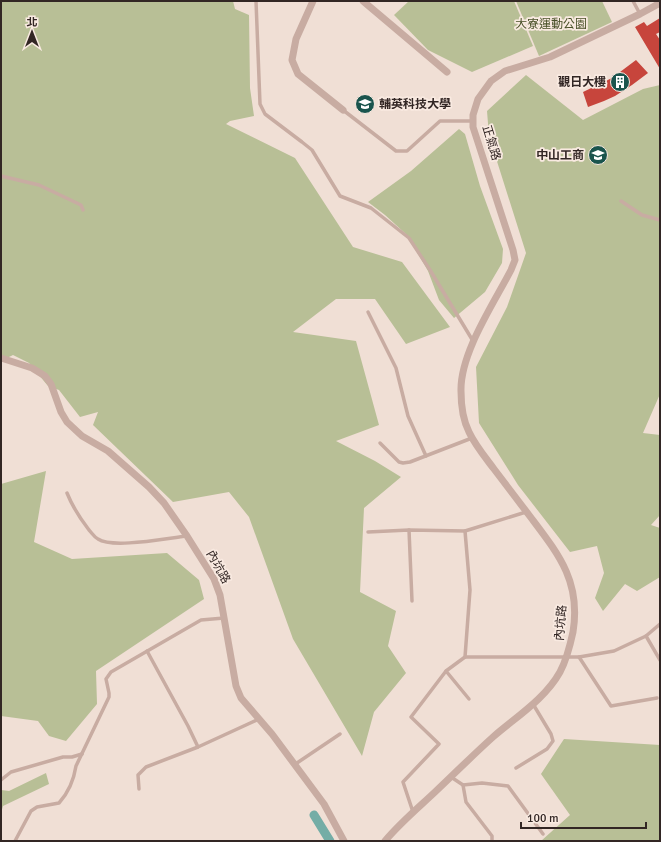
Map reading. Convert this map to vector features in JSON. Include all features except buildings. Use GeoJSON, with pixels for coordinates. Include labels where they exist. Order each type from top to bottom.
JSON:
{"type":"FeatureCollection","features":[{"type":"Feature","properties":{"kind":"street"},"geometry":{"type":"LineString","coordinates":[[313,1],[296,39],[292,60],[298,74],[343,110]]}},
{"type":"Feature","properties":{"kind":"street"},"geometry":{"type":"LineString","coordinates":[[363,1],[447,72]]}},
{"type":"Feature","properties":{"kind":"street","name":"正氣路"},"geometry":{"type":"LineString","coordinates":[[473,341],[512,270],[514,260],[513,250],[473,127],[473,115],[478,98],[491,81],[505,71],[550,57],[660,3]]}},
{"type":"Feature","properties":{"kind":"street","name":"內坑路"},"geometry":{"type":"LineString","coordinates":[[385,841],[413,812],[492,738],[533,704],[550,686],[560,673],[568,657],[575,620],[574,597],[568,575],[556,551],[480,450],[468,431],[463,410],[461,390],[463,368],[473,341]]}},
{"type":"Feature","properties":{"kind":"street","name":"內坑路"},"geometry":{"type":"LineString","coordinates":[[1,358],[32,368],[45,376],[51,384],[61,412],[68,422],[82,436],[108,451],[149,487],[164,503],[214,579],[220,595],[236,686],[241,698],[260,718],[324,804],[344,841]]}},
{"type":"Feature","properties":{"kind":"lane"},"geometry":{"type":"LineString","coordinates":[[256,1],[260,104],[266,114],[312,150],[340,196],[371,208],[409,238],[473,341]]}},
{"type":"Feature","properties":{"kind":"lane"},"geometry":{"type":"LineString","coordinates":[[633,1],[640,14]]}},
{"type":"Feature","properties":{"kind":"lane"},"geometry":{"type":"LineString","coordinates":[[343,110],[396,151],[407,151],[440,121],[473,120]]}},
{"type":"Feature","properties":{"kind":"lane"},"geometry":{"type":"LineString","coordinates":[[1,176],[39,185],[81,205],[83,210]]}},
{"type":"Feature","properties":{"kind":"lane"},"geometry":{"type":"LineString","coordinates":[[621,201],[642,215],[660,220]]}},
{"type":"Feature","properties":{"kind":"lane"},"geometry":{"type":"LineString","coordinates":[[368,312],[396,368],[408,416],[426,456]]}},
{"type":"Feature","properties":{"kind":"lane"},"geometry":{"type":"LineString","coordinates":[[380,443],[399,462],[403,463],[426,456],[472,438]]}},
{"type":"Feature","properties":{"kind":"lane"},"geometry":{"type":"LineString","coordinates":[[68,493],[74,509],[79,517],[97,539],[104,542],[119,543],[187,536]]}},
{"type":"Feature","properties":{"kind":"lane"},"geometry":{"type":"LineString","coordinates":[[368,532],[409,530],[465,531],[526,512]]}},
{"type":"Feature","properties":{"kind":"lane"},"geometry":{"type":"LineString","coordinates":[[409,530],[412,601]]}},
{"type":"Feature","properties":{"kind":"lane"},"geometry":{"type":"LineString","coordinates":[[465,531],[470,590],[466,657]]}},
{"type":"Feature","properties":{"kind":"lane"},"geometry":{"type":"LineString","coordinates":[[15,841],[31,811],[37,807],[59,803],[64,798],[74,776],[76,766],[109,697],[106,679],[108,675],[201,620],[225,618]]}},
{"type":"Feature","properties":{"kind":"lane"},"geometry":{"type":"LineString","coordinates":[[413,812],[403,782],[439,744],[411,717],[446,671],[466,657],[578,657],[614,651],[646,636],[660,624]]}},
{"type":"Feature","properties":{"kind":"lane"},"geometry":{"type":"LineString","coordinates":[[646,636],[660,660]]}},
{"type":"Feature","properties":{"kind":"lane"},"geometry":{"type":"LineString","coordinates":[[147,652],[198,747]]}},
{"type":"Feature","properties":{"kind":"lane"},"geometry":{"type":"LineString","coordinates":[[578,657],[611,706],[657,698]]}},
{"type":"Feature","properties":{"kind":"lane"},"geometry":{"type":"LineString","coordinates":[[446,671],[468,699]]}},
{"type":"Feature","properties":{"kind":"lane"},"geometry":{"type":"LineString","coordinates":[[516,768],[547,749],[553,741],[551,734],[533,704]]}},
{"type":"Feature","properties":{"kind":"lane"},"geometry":{"type":"LineString","coordinates":[[139,789],[138,775],[146,767],[198,747],[260,718]]}},
{"type":"Feature","properties":{"kind":"lane"},"geometry":{"type":"LineString","coordinates":[[294,764],[340,734]]}},
{"type":"Feature","properties":{"kind":"lane"},"geometry":{"type":"LineString","coordinates":[[1,780],[11,772],[63,757],[72,757],[82,754]]}},
{"type":"Feature","properties":{"kind":"lane"},"geometry":{"type":"LineString","coordinates":[[451,777],[463,785],[482,783],[508,786],[543,834]]}},
{"type":"Feature","properties":{"kind":"lane"},"geometry":{"type":"LineString","coordinates":[[463,785],[466,802],[492,836],[492,841]]}},
{"type":"Feature","properties":{"kind":"green space"},"geometry":{"type":"Polygon","coordinates":[[[1,1],[233,1],[235,9],[249,15],[250,88],[254,116],[230,121],[226,124],[295,158],[353,247],[402,262],[450,327],[406,344],[375,299],[336,299],[293,332],[356,341],[379,425],[336,441],[375,461],[401,477],[364,508],[360,592],[396,611],[388,646],[406,673],[374,712],[362,756],[293,639],[249,517],[229,492],[173,502],[93,425],[98,412],[80,417],[59,390],[48,386],[29,363],[13,355],[1,361],[1,1]]]}},
{"type":"Feature","properties":{"kind":"green space"},"geometry":{"type":"Polygon","coordinates":[[[409,1],[514,1],[533,46],[472,72],[428,50],[394,15],[409,1]]]}},
{"type":"Feature","properties":{"kind":"green space","name":"大寮運動公園"},"geometry":{"type":"Polygon","coordinates":[[[516,1],[602,1],[612,22],[539,56],[516,1]]]}},
{"type":"Feature","properties":{"kind":"green space"},"geometry":{"type":"Polygon","coordinates":[[[526,75],[583,120],[643,89],[660,85],[660,394],[643,433],[660,435],[660,515],[651,525],[660,528],[660,577],[637,591],[625,584],[603,611],[595,598],[604,573],[597,546],[570,552],[518,485],[479,423],[476,367],[507,307],[526,253],[489,136],[487,111],[526,75]]]}},
{"type":"Feature","properties":{"kind":"green space"},"geometry":{"type":"Polygon","coordinates":[[[459,129],[465,134],[480,186],[503,249],[502,263],[485,292],[454,318],[439,300],[428,271],[407,235],[368,202],[411,171],[459,129]]]}},
{"type":"Feature","properties":{"kind":"green space"},"geometry":{"type":"Polygon","coordinates":[[[46,471],[34,542],[72,559],[167,553],[199,580],[204,599],[96,671],[97,704],[66,741],[49,736],[38,721],[1,716],[1,484],[46,471]]]}},
{"type":"Feature","properties":{"kind":"green space"},"geometry":{"type":"Polygon","coordinates":[[[564,739],[660,745],[660,841],[541,841],[570,815],[541,774],[564,739]]]}},
{"type":"Feature","properties":{"kind":"green space"},"geometry":{"type":"Polygon","coordinates":[[[46,773],[49,784],[3,806],[1,813],[1,790],[9,791],[46,773]]]}},
{"type":"Feature","properties":{"kind":"waterway"},"geometry":{"type":"LineString","coordinates":[[314,815],[330,841]]}},
{"type":"Feature","properties":{"kind":"place","name":"觀日大樓"},"geometry":{"type":"Point","coordinates":[620,82]}},
{"type":"Feature","properties":{"kind":"place","name":"輔英科技大學"},"geometry":{"type":"Point","coordinates":[365,104]}},
{"type":"Feature","properties":{"kind":"place","name":"中山工商"},"geometry":{"type":"Point","coordinates":[598,155]}}]}
